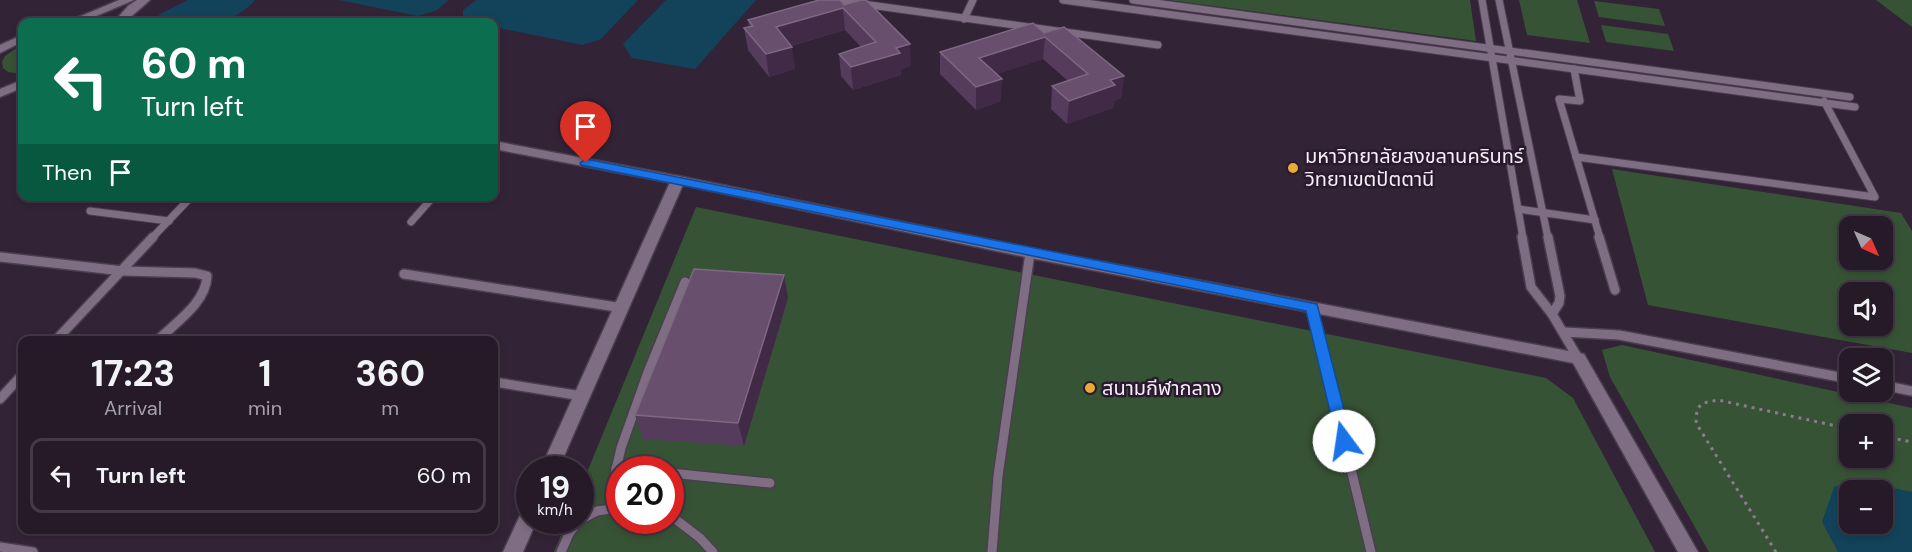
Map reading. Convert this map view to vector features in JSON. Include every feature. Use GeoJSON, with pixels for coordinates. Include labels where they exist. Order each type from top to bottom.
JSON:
{"type":"FeatureCollection","features":[{"type":"Feature","properties":{"kind":"street"},"geometry":{"type":"LineString","coordinates":[[83,18],[129,0]]}},
{"type":"Feature","properties":{"kind":"street"},"geometry":{"type":"LineString","coordinates":[[123,18],[132,8],[145,0]]}},
{"type":"Feature","properties":{"kind":"street"},"geometry":{"type":"LineString","coordinates":[[0,37],[18,36]]}},
{"type":"Feature","properties":{"kind":"street"},"geometry":{"type":"LineString","coordinates":[[0,50],[18,39]]}},
{"type":"Feature","properties":{"kind":"street"},"geometry":{"type":"LineString","coordinates":[[0,78],[18,81]]}},
{"type":"Feature","properties":{"kind":"street"},"geometry":{"type":"LineString","coordinates":[[0,93],[18,84]]}},
{"type":"Feature","properties":{"kind":"street"},"geometry":{"type":"LineString","coordinates":[[498,146],[678,180],[1030,253],[1578,358],[1688,552]]}},
{"type":"Feature","properties":{"kind":"street"},"geometry":{"type":"LineString","coordinates":[[555,456],[678,180]]}},
{"type":"Feature","properties":{"kind":"street"},"geometry":{"type":"LineString","coordinates":[[513,552],[521,534]]}},
{"type":"Feature","properties":{"kind":"lane"},"geometry":{"type":"LineString","coordinates":[[834,0],[1158,45]]}},
{"type":"Feature","properties":{"kind":"lane"},"geometry":{"type":"LineString","coordinates":[[964,19],[973,0]]}},
{"type":"Feature","properties":{"kind":"lane"},"geometry":{"type":"LineString","coordinates":[[1063,0],[1855,107]]}},
{"type":"Feature","properties":{"kind":"lane"},"geometry":{"type":"LineString","coordinates":[[1133,0],[1850,97]]}},
{"type":"Feature","properties":{"kind":"lane"},"geometry":{"type":"LineString","coordinates":[[1482,0],[1531,287],[1564,332],[1578,358]]}},
{"type":"Feature","properties":{"kind":"lane"},"geometry":{"type":"LineString","coordinates":[[1499,0],[1560,296],[1559,303],[1552,314]]}},
{"type":"Feature","properties":{"kind":"lane"},"geometry":{"type":"LineString","coordinates":[[1574,69],[1580,101],[1559,99],[1615,290]]}},
{"type":"Feature","properties":{"kind":"lane"},"geometry":{"type":"LineString","coordinates":[[1576,157],[1875,197],[1820,93]]}},
{"type":"Feature","properties":{"kind":"lane"},"geometry":{"type":"LineString","coordinates":[[60,336],[187,201]]}},
{"type":"Feature","properties":{"kind":"lane"},"geometry":{"type":"LineString","coordinates":[[411,222],[430,201]]}},
{"type":"Feature","properties":{"kind":"lane"},"geometry":{"type":"LineString","coordinates":[[1518,209],[1595,220]]}},
{"type":"Feature","properties":{"kind":"lane"},"geometry":{"type":"LineString","coordinates":[[90,211],[169,221]]}},
{"type":"Feature","properties":{"kind":"lane"},"geometry":{"type":"LineString","coordinates":[[992,552],[998,476],[1030,253]]}},
{"type":"Feature","properties":{"kind":"lane"},"geometry":{"type":"LineString","coordinates":[[0,257],[123,271],[195,273],[207,276],[209,283],[203,295],[162,336]]}},
{"type":"Feature","properties":{"kind":"lane"},"geometry":{"type":"LineString","coordinates":[[404,274],[623,308]]}},
{"type":"Feature","properties":{"kind":"lane"},"geometry":{"type":"LineString","coordinates":[[620,456],[648,372],[685,282]]}},
{"type":"Feature","properties":{"kind":"lane"},"geometry":{"type":"LineString","coordinates":[[1312,307],[1371,552]]}},
{"type":"Feature","properties":{"kind":"lane"},"geometry":{"type":"LineString","coordinates":[[1564,332],[1618,335],[1839,376]]}},
{"type":"Feature","properties":{"kind":"lane"},"geometry":{"type":"LineString","coordinates":[[0,399],[18,379]]}},
{"type":"Feature","properties":{"kind":"lane"},"geometry":{"type":"LineString","coordinates":[[498,383],[582,396]]}},
{"type":"Feature","properties":{"kind":"lane"},"geometry":{"type":"LineString","coordinates":[[1893,387],[1912,391]]}},
{"type":"Feature","properties":{"kind":"lane"},"geometry":{"type":"LineString","coordinates":[[684,474],[770,483]]}},
{"type":"Feature","properties":{"kind":"lane"},"geometry":{"type":"LineString","coordinates":[[684,526],[713,552]]}},
{"type":"Feature","properties":{"kind":"lane"},"geometry":{"type":"LineString","coordinates":[[561,552],[569,534]]}},
{"type":"Feature","properties":{"kind":"lane"},"geometry":{"type":"LineString","coordinates":[[0,547],[33,552]]}},
{"type":"Feature","properties":{"kind":"path"},"geometry":{"type":"LineString","coordinates":[[1776,552],[1696,423],[1695,409],[1708,401],[1718,400],[1839,427]]}},
{"type":"Feature","properties":{"kind":"path"},"geometry":{"type":"LineString","coordinates":[[1893,438],[1912,442]]}},
{"type":"Feature","properties":{"kind":"green space"},"geometry":{"type":"Polygon","coordinates":[[[1168,0],[1470,0],[1476,41],[1168,0]]]}},
{"type":"Feature","properties":{"kind":"green space"},"geometry":{"type":"Polygon","coordinates":[[[1519,0],[1577,0],[1590,43],[1527,35],[1519,0]]]}},
{"type":"Feature","properties":{"kind":"green space"},"geometry":{"type":"Polygon","coordinates":[[[1876,0],[1912,0],[1912,27],[1876,0]]]}},
{"type":"Feature","properties":{"kind":"green space"},"geometry":{"type":"Polygon","coordinates":[[[1594,1],[1659,9],[1665,26],[1599,17],[1594,1]]]}},
{"type":"Feature","properties":{"kind":"green space"},"geometry":{"type":"Polygon","coordinates":[[[1601,25],[1668,34],[1674,51],[1606,42],[1601,25]]]}},
{"type":"Feature","properties":{"kind":"green space"},"geometry":{"type":"Polygon","coordinates":[[[18,47],[18,73],[8,72],[3,68],[2,62],[5,56],[18,47]]]}},
{"type":"Feature","properties":{"kind":"green space"},"geometry":{"type":"Polygon","coordinates":[[[1612,169],[1901,213],[1912,231],[1912,353],[1648,305],[1612,169]]]}},
{"type":"Feature","properties":{"kind":"green space","name":"สนามกีฬากลาง"},"geometry":{"type":"Polygon","coordinates":[[[696,207],[1546,378],[1573,398],[1655,552],[554,552],[562,534],[594,534],[594,456],[696,207]]]}},
{"type":"Feature","properties":{"kind":"green space"},"geometry":{"type":"Polygon","coordinates":[[[1622,345],[1839,392],[1839,402],[1884,402],[1912,408],[1912,552],[1709,552],[1610,377],[1602,350],[1622,345]]]}},
{"type":"Feature","properties":{"kind":"water"},"geometry":{"type":"Polygon","coordinates":[[[188,0],[255,0],[230,18],[157,18],[160,14],[188,0]]]}},
{"type":"Feature","properties":{"kind":"water"},"geometry":{"type":"Polygon","coordinates":[[[339,0],[449,0],[437,10],[418,16],[339,0]]]}},
{"type":"Feature","properties":{"kind":"water"},"geometry":{"type":"Polygon","coordinates":[[[476,0],[638,0],[601,39],[583,45],[498,28],[498,18],[463,18],[463,10],[476,0]]]}},
{"type":"Feature","properties":{"kind":"water"},"geometry":{"type":"Polygon","coordinates":[[[666,0],[756,0],[695,69],[632,58],[623,44],[666,0]]]}},
{"type":"Feature","properties":{"kind":"water"},"geometry":{"type":"Polygon","coordinates":[[[1839,485],[1839,534],[1893,534],[1893,488],[1912,492],[1912,552],[1838,552],[1822,522],[1834,487],[1839,485]]]}},
{"type":"Feature","properties":{"kind":"building"},"geometry":{"type":"Polygon","coordinates":[[[819,0],[840,0],[844,5],[866,0],[910,44],[896,48],[900,53],[851,67],[839,54],[876,42],[843,8],[776,27],[792,47],[766,54],[744,28],[753,26],[748,20],[819,0]]]}},
{"type":"Feature","properties":{"kind":"building"},"geometry":{"type":"Polygon","coordinates":[[[1033,23],[1044,33],[1064,27],[1124,76],[1110,80],[1115,85],[1069,101],[1052,86],[1088,74],[1045,37],[979,58],[1002,79],[976,87],[940,52],[1033,23]]]}},
{"type":"Feature","properties":{"kind":"building"},"geometry":{"type":"Polygon","coordinates":[[[694,269],[784,275],[738,423],[635,415],[694,269]]]}},
{"type":"Feature","properties":{"kind":"place","name":"มหาวิทยาลัยสงขลานครินทร์ วิทยาเขตปัตตานี"},"geometry":{"type":"Point","coordinates":[1293,168]}},
{"type":"Feature","properties":{"kind":"place","name":"สนามกีฬากลาง"},"geometry":{"type":"Point","coordinates":[1090,388]}},
{"type":"Feature","properties":{"kind":"route"},"geometry":{"type":"LineString","coordinates":[[586,163],[1030,253],[1312,307],[1344,441]]}}]}
